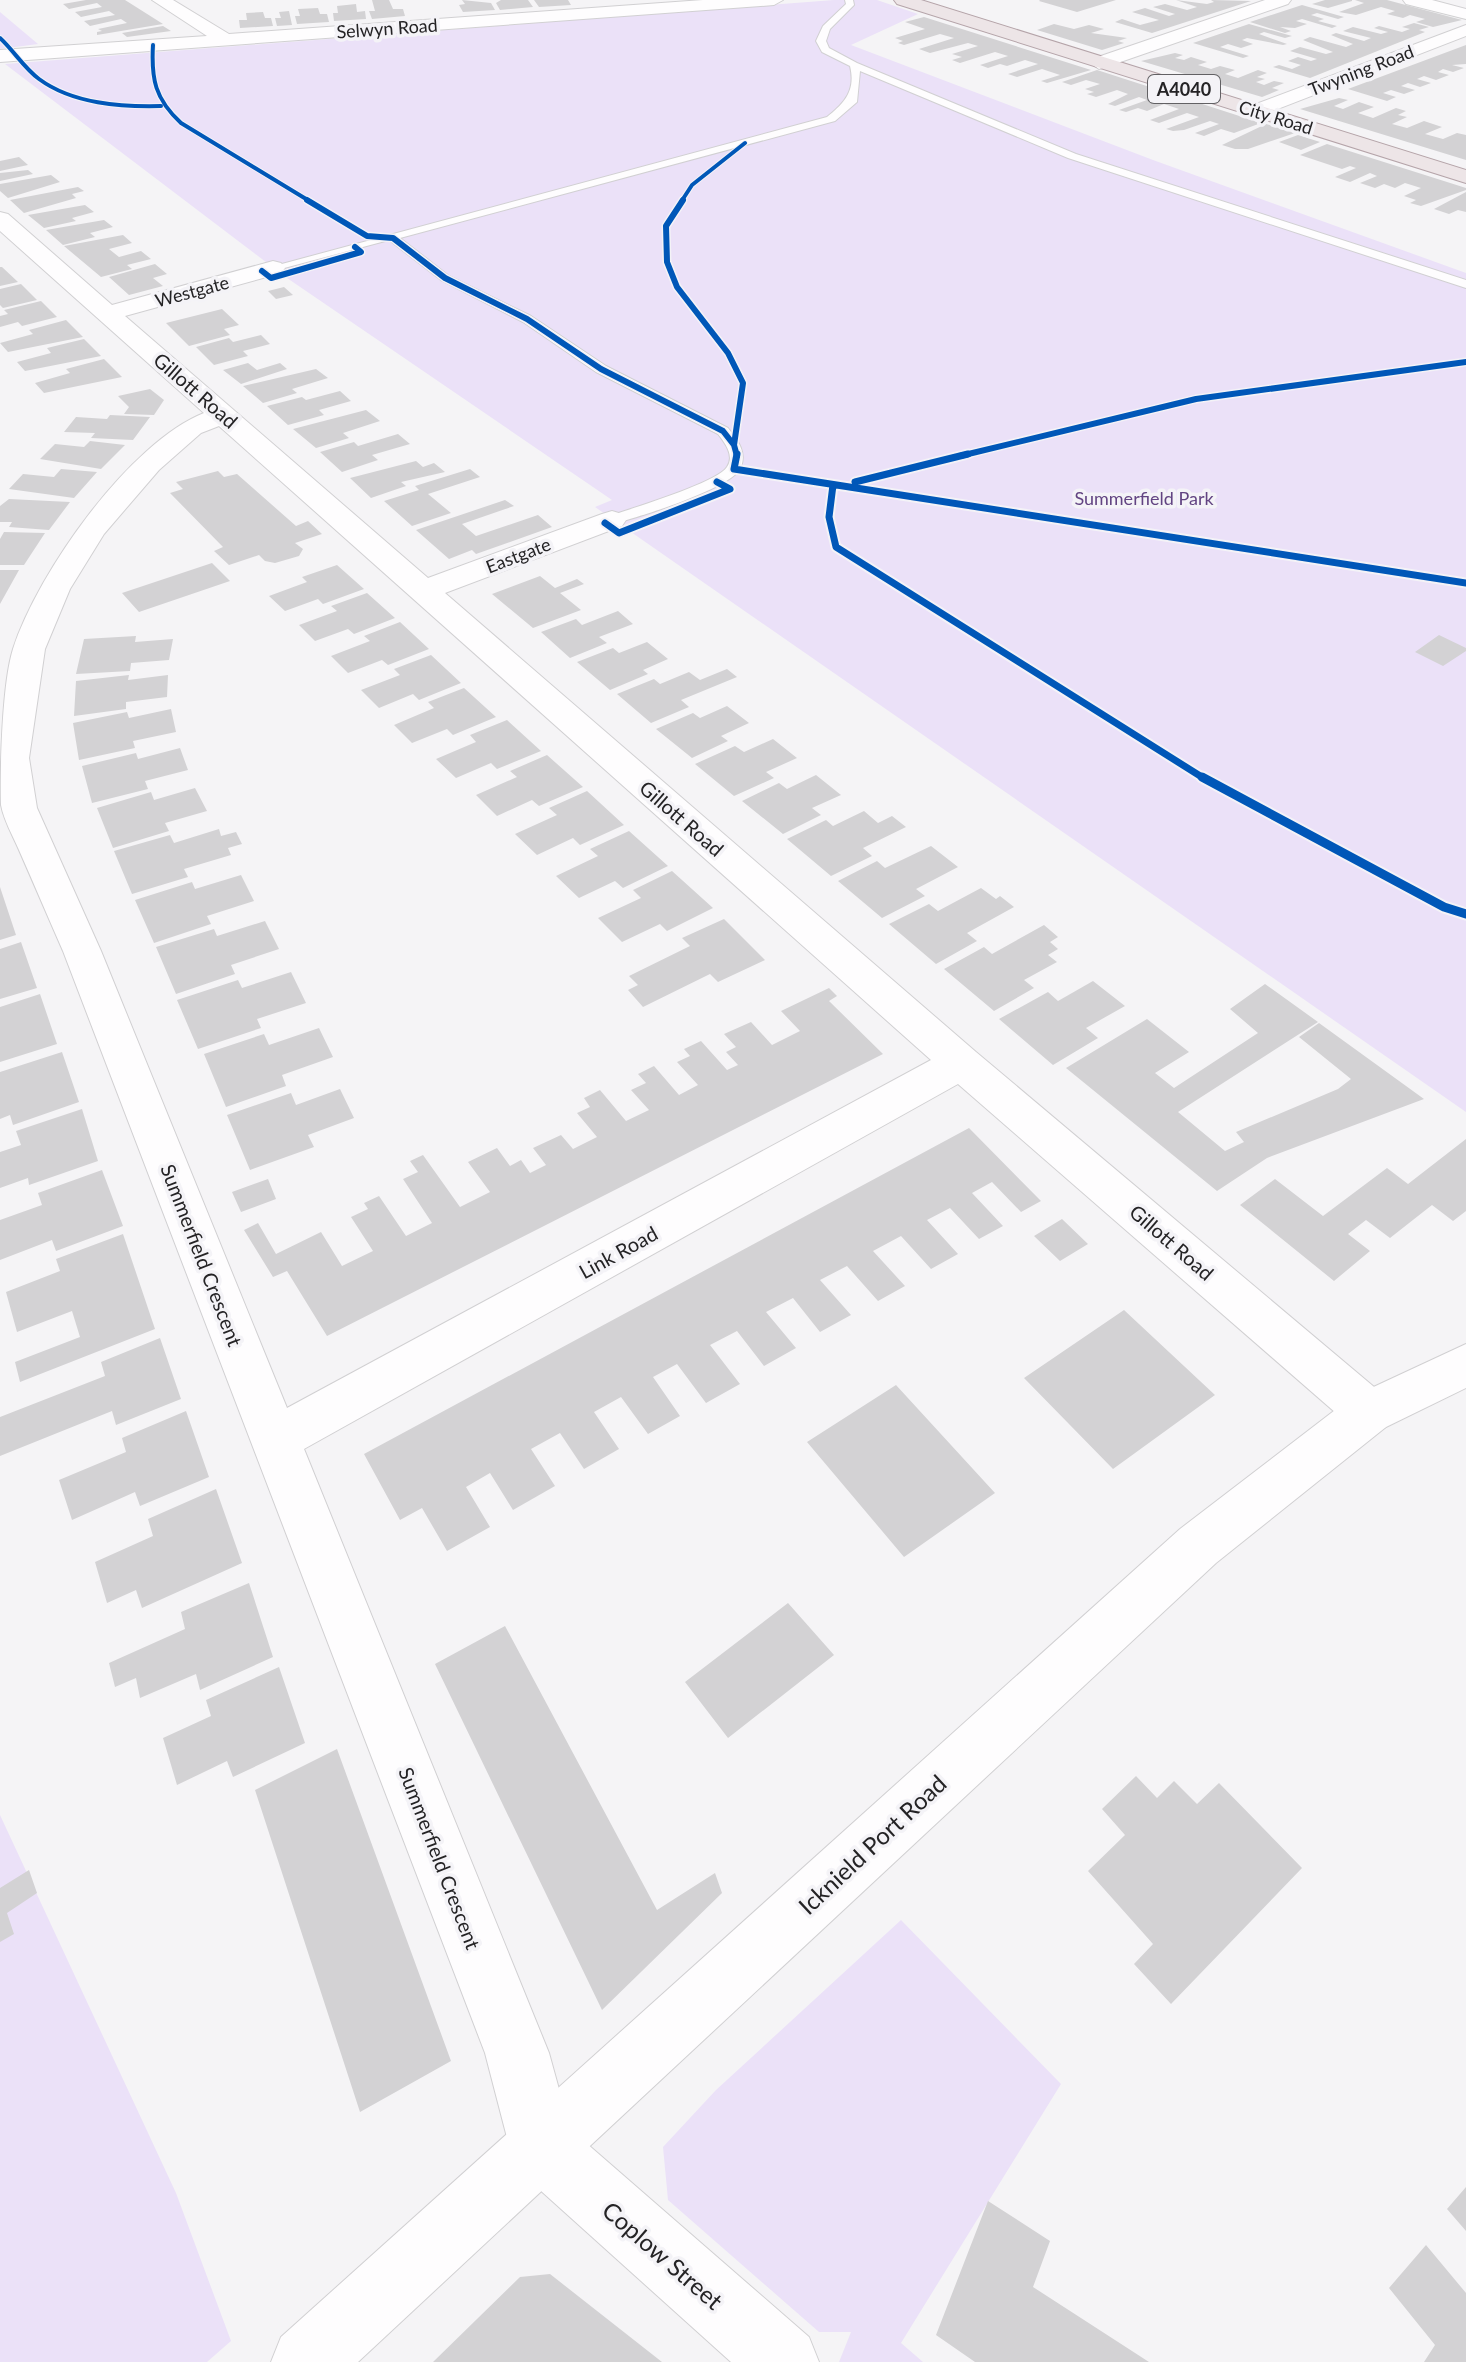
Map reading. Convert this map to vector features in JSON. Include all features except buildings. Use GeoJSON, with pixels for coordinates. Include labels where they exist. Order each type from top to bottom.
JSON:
{"type":"FeatureCollection","features":[{"type":"Feature","properties":{"kind":"main road","name":"City Road"},"geometry":{"type":"LineString","coordinates":[[903,0],[1466,177]]}},
{"type":"Feature","properties":{"kind":"street"},"geometry":{"type":"LineString","coordinates":[[161,0],[225,39]]}},
{"type":"Feature","properties":{"kind":"street","name":"Selwyn Road"},"geometry":{"type":"LineString","coordinates":[[0,56],[225,39],[436,18],[774,0]]}},
{"type":"Feature","properties":{"kind":"street"},"geometry":{"type":"LineString","coordinates":[[1099,63],[1282,0]]}},
{"type":"Feature","properties":{"kind":"street"},"geometry":{"type":"LineString","coordinates":[[1412,0],[1466,14]]}},
{"type":"Feature","properties":{"kind":"street","name":"Twyning Road"},"geometry":{"type":"LineString","coordinates":[[1255,111],[1466,30]]}},
{"type":"Feature","properties":{"kind":"street","name":"Gillott Road"},"geometry":{"type":"LineString","coordinates":[[0,219],[961,1063],[1369,1412]]}},
{"type":"Feature","properties":{"kind":"street","name":"Westgate"},"geometry":{"type":"LineString","coordinates":[[110,313],[273,268]]}},
{"type":"Feature","properties":{"kind":"street","name":"Summerfield Crescent"},"geometry":{"type":"LineString","coordinates":[[224,414],[192,427],[149,464],[92,530],[55,589],[29,649],[12,758],[19,808],[82,951],[517,2053],[543,2149]]}},
{"type":"Feature","properties":{"kind":"street","name":"Eastgate"},"geometry":{"type":"LineString","coordinates":[[424,590],[612,520]]}},
{"type":"Feature","properties":{"kind":"street","name":"Link Road"},"geometry":{"type":"LineString","coordinates":[[274,1440],[961,1063]]}},
{"type":"Feature","properties":{"kind":"street","name":"Icknield Port Road"},"geometry":{"type":"LineString","coordinates":[[306,2362],[543,2149],[1198,1546],[1369,1412],[1466,1365]]}},
{"type":"Feature","properties":{"kind":"street","name":"Coplow Street"},"geometry":{"type":"LineString","coordinates":[[543,2149],[784,2362]]}},
{"type":"Feature","properties":{"kind":"lane"},"geometry":{"type":"LineString","coordinates":[[849,0],[850,5],[826,28],[821,41],[825,50],[854,65],[1072,156],[1466,284]]}},
{"type":"Feature","properties":{"kind":"lane"},"geometry":{"type":"LineString","coordinates":[[273,268],[831,119],[852,102],[857,76],[854,65]]}},
{"type":"Feature","properties":{"kind":"lane"},"geometry":{"type":"LineString","coordinates":[[393,238],[445,278],[527,319],[601,369],[704,419],[723,431],[734,445],[737,456],[734,469],[717,482],[612,520]]}},
{"type":"Feature","properties":{"kind":"green space","name":"Summerfield Park"},"geometry":{"type":"Polygon","coordinates":[[[834,0],[877,0],[918,14],[851,45],[1153,160],[1466,273],[1466,1112],[595,507],[612,500],[287,278],[5,64],[834,0]]]}},
{"type":"Feature","properties":{"kind":"green space"},"geometry":{"type":"Polygon","coordinates":[[[0,12],[38,44],[0,49],[0,12]]]}},
{"type":"Feature","properties":{"kind":"green space"},"geometry":{"type":"Polygon","coordinates":[[[0,1815],[176,2193],[231,2341],[207,2362],[0,2362],[0,1815]]]}},
{"type":"Feature","properties":{"kind":"green space"},"geometry":{"type":"Polygon","coordinates":[[[901,1920],[1061,2084],[901,2343],[923,2362],[839,2362],[851,2332],[819,2332],[668,2200],[663,2147],[716,2090],[901,1920]]]}},
{"type":"Feature","properties":{"kind":"cycle path"},"geometry":{"type":"LineString","coordinates":[[0,38],[39,79],[65,93],[114,104],[161,106]]}},
{"type":"Feature","properties":{"kind":"cycle path"},"geometry":{"type":"LineString","coordinates":[[153,45],[152,70],[158,97],[181,123],[367,236],[393,238],[445,278],[527,319],[601,369],[723,431],[734,445],[737,456],[734,469],[1466,583]]}},
{"type":"Feature","properties":{"kind":"cycle path"},"geometry":{"type":"LineString","coordinates":[[734,445],[743,383],[728,353],[677,287],[667,262],[666,226],[692,185],[745,143]]}},
{"type":"Feature","properties":{"kind":"cycle path"},"geometry":{"type":"LineString","coordinates":[[262,271],[271,278],[361,252],[355,247]]}},
{"type":"Feature","properties":{"kind":"cycle path"},"geometry":{"type":"LineString","coordinates":[[855,482],[1196,399],[1466,362]]}},
{"type":"Feature","properties":{"kind":"cycle path"},"geometry":{"type":"LineString","coordinates":[[605,523],[619,533],[730,489],[717,482]]}},
{"type":"Feature","properties":{"kind":"cycle path"},"geometry":{"type":"LineString","coordinates":[[833,485],[829,517],[836,547],[1226,792],[1444,907],[1466,914]]}}]}
